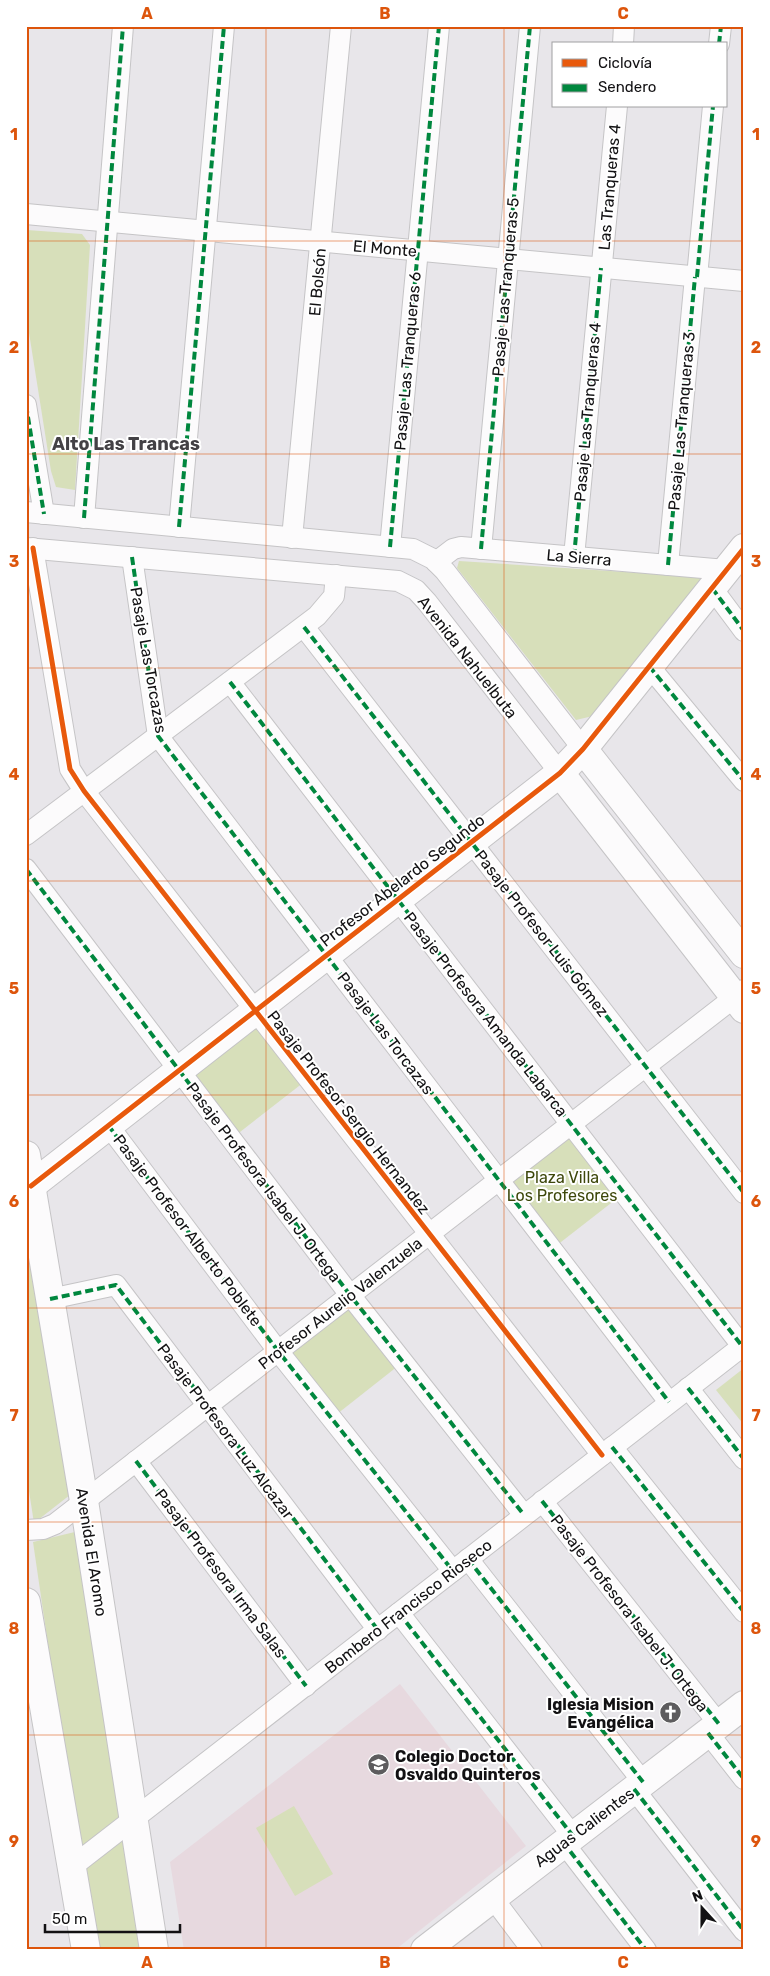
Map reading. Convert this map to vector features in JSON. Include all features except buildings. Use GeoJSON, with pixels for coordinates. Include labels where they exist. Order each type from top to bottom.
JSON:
{"type":"FeatureCollection","features":[{"type":"Feature","properties":{"kind":"street"},"geometry":{"type":"LineString","coordinates":[[84,518],[123,26]]}},
{"type":"Feature","properties":{"kind":"street"},"geometry":{"type":"LineString","coordinates":[[179,527],[224,26]]}},
{"type":"Feature","properties":{"kind":"street","name":"El Bolsón"},"geometry":{"type":"LineString","coordinates":[[292,538],[341,26]]}},
{"type":"Feature","properties":{"kind":"street","name":"Pasaje Las Tranqueras 6"},"geometry":{"type":"LineString","coordinates":[[390,547],[439,26]]}},
{"type":"Feature","properties":{"kind":"street","name":"Pasaje Las Tranqueras 5"},"geometry":{"type":"LineString","coordinates":[[481,549],[530,26]]}},
{"type":"Feature","properties":{"kind":"street"},"geometry":{"type":"LineString","coordinates":[[623,42],[624,26]]}},
{"type":"Feature","properties":{"kind":"street"},"geometry":{"type":"LineString","coordinates":[[719,42],[721,26]]}},
{"type":"Feature","properties":{"kind":"street","name":"Las Tranqueras 4"},"geometry":{"type":"LineString","coordinates":[[601,268],[617,108]]}},
{"type":"Feature","properties":{"kind":"street","name":"Pasaje Las Tranqueras 3"},"geometry":{"type":"LineString","coordinates":[[668,565],[713,108]]}},
{"type":"Feature","properties":{"kind":"street","name":"El Monte"},"geometry":{"type":"LineString","coordinates":[[26,214],[744,281]]}},
{"type":"Feature","properties":{"kind":"street","name":"Pasaje Las Tranqueras 4"},"geometry":{"type":"LineString","coordinates":[[574,557],[601,268]]}},
{"type":"Feature","properties":{"kind":"street"},"geometry":{"type":"LineString","coordinates":[[26,405],[35,513],[413,549],[436,562],[744,954]]}},
{"type":"Feature","properties":{"kind":"street","name":"La Sierra"},"geometry":{"type":"LineString","coordinates":[[436,562],[453,549],[461,547],[668,565],[719,579]]}},
{"type":"Feature","properties":{"kind":"street","name":"Avenida Nahuelbuta"},"geometry":{"type":"LineString","coordinates":[[30,548],[398,580],[416,590],[741,999]]}},
{"type":"Feature","properties":{"kind":"street","name":"Pasaje Profesor Sergio Hernandez"},"geometry":{"type":"LineString","coordinates":[[30,548],[70,769],[84,791],[429,1234],[607,1451],[744,1612]]}},
{"type":"Feature","properties":{"kind":"street","name":"Profesor Abelardo Segundo"},"geometry":{"type":"LineString","coordinates":[[31,1186],[560,773],[583,749],[744,548]]}},
{"type":"Feature","properties":{"kind":"street","name":"Pasaje Las Torcazas"},"geometry":{"type":"LineString","coordinates":[[132,557],[158,736],[669,1402]]}},
{"type":"Feature","properties":{"kind":"street"},"geometry":{"type":"LineString","coordinates":[[26,835],[304,627],[317,616],[334,596],[336,575]]}},
{"type":"Feature","properties":{"kind":"street"},"geometry":{"type":"LineString","coordinates":[[719,579],[744,630]]}},
{"type":"Feature","properties":{"kind":"street","name":"Pasaje Profesor Luis Gómez"},"geometry":{"type":"LineString","coordinates":[[304,627],[744,1192]]}},
{"type":"Feature","properties":{"kind":"street"},"geometry":{"type":"LineString","coordinates":[[649,666],[744,781]]}},
{"type":"Feature","properties":{"kind":"street","name":"Pasaje Profesora Amanda Labarca"},"geometry":{"type":"LineString","coordinates":[[230,682],[743,1345]]}},
{"type":"Feature","properties":{"kind":"street","name":"Pasaje Profesora Isabel J. Ortega"},"geometry":{"type":"LineString","coordinates":[[26,870],[350,1296],[524,1515]]}},
{"type":"Feature","properties":{"kind":"street","name":"Profesor Aurelio Valenzuela"},"geometry":{"type":"LineString","coordinates":[[26,1530],[44,1529],[55,1524],[646,1067],[741,999]]}},
{"type":"Feature","properties":{"kind":"street","name":"Pasaje Profesor Alberto Poblete"},"geometry":{"type":"LineString","coordinates":[[108,1126],[278,1351],[460,1565],[639,1786],[744,1931]]}},
{"type":"Feature","properties":{"kind":"street","name":"Avenida El Aromo"},"geometry":{"type":"LineString","coordinates":[[26,1155],[84,1501],[154,1950]]}},
{"type":"Feature","properties":{"kind":"street","name":"Pasaje Profesora Luz Alcazar"},"geometry":{"type":"LineString","coordinates":[[50,1299],[116,1285],[378,1630]]}},
{"type":"Feature","properties":{"kind":"street","name":"Bombero Francisco Rioseco"},"geometry":{"type":"LineString","coordinates":[[72,1866],[133,1821],[743,1345]]}},
{"type":"Feature","properties":{"kind":"street"},"geometry":{"type":"LineString","coordinates":[[688,1388],[744,1459]]}},
{"type":"Feature","properties":{"kind":"street","name":"Pasaje Profesora Irma Salas"},"geometry":{"type":"LineString","coordinates":[[136,1461],[306,1686]]}},
{"type":"Feature","properties":{"kind":"street","name":"Pasaje Profesora Isabel J. Ortega"},"geometry":{"type":"LineString","coordinates":[[542,1501],[713,1729],[744,1779]]}},
{"type":"Feature","properties":{"kind":"street"},"geometry":{"type":"LineString","coordinates":[[26,1602],[86,1950]]}},
{"type":"Feature","properties":{"kind":"street"},"geometry":{"type":"LineString","coordinates":[[399,1613],[568,1839],[646,1950]]}},
{"type":"Feature","properties":{"kind":"street","name":"Aguas Calientes"},"geometry":{"type":"LineString","coordinates":[[425,1950],[744,1705]]}},
{"type":"Feature","properties":{"kind":"street"},"geometry":{"type":"LineString","coordinates":[[492,1897],[532,1950]]}},
{"type":"Feature","properties":{"kind":"shaded area","name":"Colegio Doctor Osvaldo Quinteros"},"geometry":{"type":"Polygon","coordinates":[[[400,1684],[526,1846],[395,1950],[184,1950],[170,1862],[400,1684]]]}},
{"type":"Feature","properties":{"kind":"green space"},"geometry":{"type":"Polygon","coordinates":[[[27,230],[82,234],[90,245],[75,490],[56,487],[51,471],[26,314],[27,230]]]}},
{"type":"Feature","properties":{"kind":"green space"},"geometry":{"type":"Polygon","coordinates":[[[459,561],[686,576],[705,579],[597,715],[576,720],[457,568],[459,561]]]}},
{"type":"Feature","properties":{"kind":"green space"},"geometry":{"type":"Polygon","coordinates":[[[255,1011],[308,1079],[231,1139],[179,1070],[255,1011]]]}},
{"type":"Feature","properties":{"kind":"green space","name":"Plaza Villa Los Profesores"},"geometry":{"type":"Polygon","coordinates":[[[572,1125],[624,1193],[552,1249],[499,1181],[572,1125]]]}},
{"type":"Feature","properties":{"kind":"green space"},"geometry":{"type":"Polygon","coordinates":[[[26,1203],[75,1491],[34,1523],[26,1472],[26,1203]]]}},
{"type":"Feature","properties":{"kind":"green space"},"geometry":{"type":"Polygon","coordinates":[[[350,1295],[403,1362],[332,1418],[278,1351],[350,1295]]]}},
{"type":"Feature","properties":{"kind":"green space"},"geometry":{"type":"Polygon","coordinates":[[[744,1368],[744,1425],[716,1390],[744,1368]]]}},
{"type":"Feature","properties":{"kind":"green space"},"geometry":{"type":"Polygon","coordinates":[[[79,1531],[123,1817],[78,1849],[33,1542],[79,1531]]]}},
{"type":"Feature","properties":{"kind":"green space"},"geometry":{"type":"Polygon","coordinates":[[[294,1806],[333,1874],[295,1896],[256,1828],[294,1806]]]}},
{"type":"Feature","properties":{"kind":"green space"},"geometry":{"type":"Polygon","coordinates":[[[133,1821],[154,1950],[86,1950],[73,1866],[133,1821]]]}},
{"type":"Feature","properties":{"kind":"marked path"},"geometry":{"type":"LineString","coordinates":[[84,518],[123,26]]}},
{"type":"Feature","properties":{"kind":"marked path"},"geometry":{"type":"LineString","coordinates":[[179,527],[224,26]]}},
{"type":"Feature","properties":{"kind":"marked path"},"geometry":{"type":"LineString","coordinates":[[390,547],[439,26]]}},
{"type":"Feature","properties":{"kind":"marked path"},"geometry":{"type":"LineString","coordinates":[[481,549],[530,26]]}},
{"type":"Feature","properties":{"kind":"marked path"},"geometry":{"type":"LineString","coordinates":[[719,42],[721,26]]}},
{"type":"Feature","properties":{"kind":"marked path"},"geometry":{"type":"LineString","coordinates":[[697,277],[713,108]]}},
{"type":"Feature","properties":{"kind":"marked path"},"geometry":{"type":"LineString","coordinates":[[574,557],[601,268]]}},
{"type":"Feature","properties":{"kind":"marked path"},"geometry":{"type":"LineString","coordinates":[[668,565],[695,277]]}},
{"type":"Feature","properties":{"kind":"marked path"},"geometry":{"type":"LineString","coordinates":[[26,405],[44,514]]}},
{"type":"Feature","properties":{"kind":"marked path"},"geometry":{"type":"LineString","coordinates":[[132,557],[158,736],[669,1402]]}},
{"type":"Feature","properties":{"kind":"marked path"},"geometry":{"type":"LineString","coordinates":[[712,588],[744,631]]}},
{"type":"Feature","properties":{"kind":"marked path"},"geometry":{"type":"LineString","coordinates":[[304,627],[744,1193]]}},
{"type":"Feature","properties":{"kind":"marked path"},"geometry":{"type":"LineString","coordinates":[[649,666],[744,781]]}},
{"type":"Feature","properties":{"kind":"marked path"},"geometry":{"type":"LineString","coordinates":[[230,682],[742,1346]]}},
{"type":"Feature","properties":{"kind":"marked path"},"geometry":{"type":"LineString","coordinates":[[26,869],[350,1295],[524,1515]]}},
{"type":"Feature","properties":{"kind":"marked path"},"geometry":{"type":"LineString","coordinates":[[108,1125],[278,1351],[453,1571]]}},
{"type":"Feature","properties":{"kind":"marked path"},"geometry":{"type":"LineString","coordinates":[[50,1299],[116,1285],[378,1630]]}},
{"type":"Feature","properties":{"kind":"marked path"},"geometry":{"type":"LineString","coordinates":[[688,1388],[744,1459]]}},
{"type":"Feature","properties":{"kind":"marked path"},"geometry":{"type":"LineString","coordinates":[[612,1447],[744,1612]]}},
{"type":"Feature","properties":{"kind":"marked path"},"geometry":{"type":"LineString","coordinates":[[136,1461],[306,1686]]}},
{"type":"Feature","properties":{"kind":"marked path"},"geometry":{"type":"LineString","coordinates":[[542,1501],[719,1724]]}},
{"type":"Feature","properties":{"kind":"marked path"},"geometry":{"type":"LineString","coordinates":[[468,1559],[643,1782]]}},
{"type":"Feature","properties":{"kind":"marked path"},"geometry":{"type":"LineString","coordinates":[[399,1613],[573,1836]]}},
{"type":"Feature","properties":{"kind":"marked path"},"geometry":{"type":"LineString","coordinates":[[708,1733],[744,1779]]}},
{"type":"Feature","properties":{"kind":"marked path"},"geometry":{"type":"LineString","coordinates":[[634,1789],[744,1931]]}},
{"type":"Feature","properties":{"kind":"marked path"},"geometry":{"type":"LineString","coordinates":[[563,1842],[646,1950]]}},
{"type":"Feature","properties":{"kind":"cycle path"},"geometry":{"type":"LineString","coordinates":[[33,548],[70,769],[84,791],[602,1455]]}},
{"type":"Feature","properties":{"kind":"cycle path"},"geometry":{"type":"LineString","coordinates":[[31,1186],[560,773],[583,749],[744,548]]}},
{"type":"Feature","properties":{"kind":"place","name":"Iglesia Mision Evangélica"},"geometry":{"type":"Point","coordinates":[670,1713]}},
{"type":"Feature","properties":{"kind":"place","name":"Colegio Doctor Osvaldo Quinteros"},"geometry":{"type":"Point","coordinates":[379,1765]}},
{"type":"Feature","properties":{"kind":"district","name":"Alto Las Trancas"},"geometry":{"type":"Point","coordinates":[126,444]}}]}
